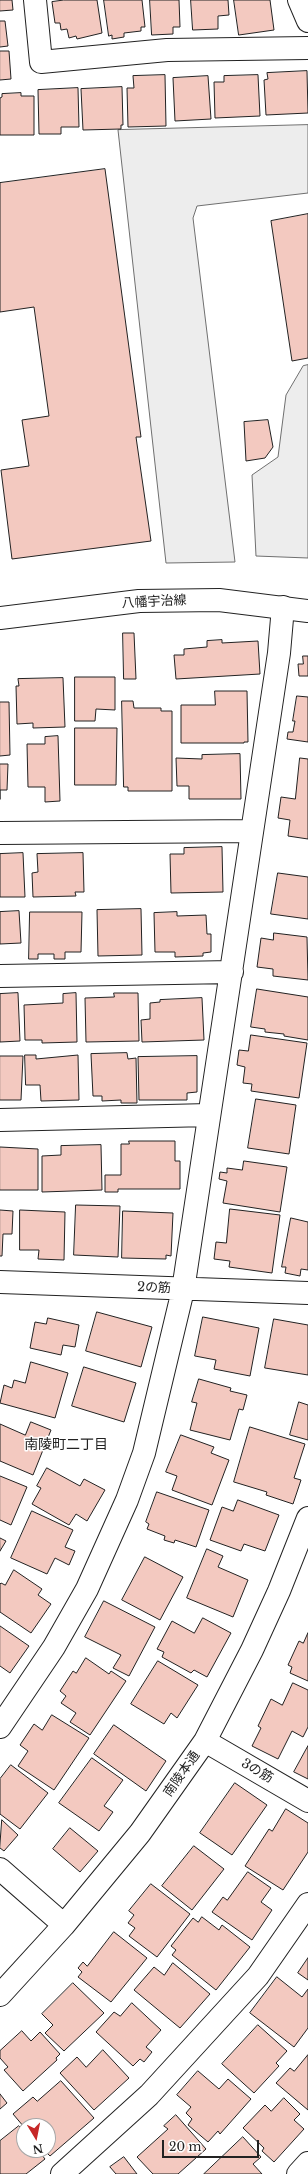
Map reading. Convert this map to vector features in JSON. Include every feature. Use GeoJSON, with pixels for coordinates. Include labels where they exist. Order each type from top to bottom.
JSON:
{"type":"FeatureCollection","features":[{"type":"Feature","properties":{"kind":"street"},"geometry":{"type":"LineString","coordinates":[[35,0],[41,62],[167,50],[308,48]]}},
{"type":"Feature","properties":{"kind":"street"},"geometry":{"type":"LineString","coordinates":[[299,0],[308,20]]}},
{"type":"Feature","properties":{"kind":"street","name":"八幡宇治線"},"geometry":{"type":"LineString","coordinates":[[0,618],[139,601],[219,600],[308,611]]}},
{"type":"Feature","properties":{"kind":"street"},"geometry":{"type":"LineString","coordinates":[[0,1726],[18,1704],[54,1647],[87,1589],[127,1500],[144,1453],[183,1290],[232,972],[279,653],[284,607]]}},
{"type":"Feature","properties":{"kind":"street"},"geometry":{"type":"LineString","coordinates":[[0,833],[252,831]]}},
{"type":"Feature","properties":{"kind":"street"},"geometry":{"type":"LineString","coordinates":[[0,976],[232,972]]}},
{"type":"Feature","properties":{"kind":"street"},"geometry":{"type":"LineString","coordinates":[[0,1120],[209,1115]]}},
{"type":"Feature","properties":{"kind":"street","name":"2の筋"},"geometry":{"type":"LineString","coordinates":[[1,1287],[308,1293]]}},
{"type":"Feature","properties":{"kind":"street","name":"南陵本通"},"geometry":{"type":"LineString","coordinates":[[0,1995],[64,1925],[140,1833],[205,1741],[252,1650],[279,1591],[308,1518]]}},
{"type":"Feature","properties":{"kind":"street","name":"3の筋"},"geometry":{"type":"LineString","coordinates":[[205,1741],[308,1801]]}},
{"type":"Feature","properties":{"kind":"street"},"geometry":{"type":"LineString","coordinates":[[0,1869],[64,1925]]}},
{"type":"Feature","properties":{"kind":"street"},"geometry":{"type":"LineString","coordinates":[[62,2174],[149,2095],[258,1976],[308,1904]]}},
{"type":"Feature","properties":{"kind":"street"},"geometry":{"type":"LineString","coordinates":[[298,2174],[308,2163]]}},
{"type":"Feature","properties":{"kind":"shaded area"},"geometry":{"type":"Polygon","coordinates":[[[308,125],[308,193],[197,206],[193,218],[235,562],[166,563],[118,130],[308,125]]]}},
{"type":"Feature","properties":{"kind":"shaded area"},"geometry":{"type":"Polygon","coordinates":[[[308,365],[308,558],[256,556],[252,475],[278,457],[286,395],[303,366],[308,365]]]}},
{"type":"Feature","properties":{"kind":"building"},"geometry":{"type":"Polygon","coordinates":[[[0,0],[12,0],[13,10],[0,11],[0,0]]]}},
{"type":"Feature","properties":{"kind":"building"},"geometry":{"type":"Polygon","coordinates":[[[64,0],[97,0],[102,33],[77,39],[76,36],[69,38],[67,29],[61,30],[60,23],[55,23],[52,2],[64,0]]]}},
{"type":"Feature","properties":{"kind":"building"},"geometry":{"type":"Polygon","coordinates":[[[104,0],[142,0],[145,27],[141,27],[141,31],[124,33],[124,37],[112,39],[112,35],[109,36],[104,0]]]}},
{"type":"Feature","properties":{"kind":"building"},"geometry":{"type":"Polygon","coordinates":[[[150,0],[179,0],[180,27],[173,27],[173,34],[152,35],[150,0]]]}},
{"type":"Feature","properties":{"kind":"building"},"geometry":{"type":"Polygon","coordinates":[[[191,0],[228,0],[229,15],[218,16],[218,29],[193,30],[191,0]]]}},
{"type":"Feature","properties":{"kind":"building"},"geometry":{"type":"Polygon","coordinates":[[[234,0],[270,0],[274,30],[239,35],[234,0]]]}},
{"type":"Feature","properties":{"kind":"building"},"geometry":{"type":"Polygon","coordinates":[[[0,21],[5,21],[8,46],[0,47],[0,21]]]}},
{"type":"Feature","properties":{"kind":"building"},"geometry":{"type":"Polygon","coordinates":[[[0,51],[9,51],[11,79],[0,80],[0,51]]]}},
{"type":"Feature","properties":{"kind":"building"},"geometry":{"type":"Polygon","coordinates":[[[307,71],[308,113],[266,115],[264,80],[268,79],[267,73],[307,71]]]}},
{"type":"Feature","properties":{"kind":"building"},"geometry":{"type":"Polygon","coordinates":[[[165,75],[166,126],[128,127],[127,88],[134,88],[133,76],[165,75]]]}},
{"type":"Feature","properties":{"kind":"building"},"geometry":{"type":"Polygon","coordinates":[[[258,75],[260,116],[215,118],[214,82],[224,82],[224,76],[258,75]]]}},
{"type":"Feature","properties":{"kind":"building"},"geometry":{"type":"Polygon","coordinates":[[[208,76],[211,119],[175,121],[173,78],[208,76]]]}},
{"type":"Feature","properties":{"kind":"building"},"geometry":{"type":"Polygon","coordinates":[[[122,87],[123,125],[121,125],[121,129],[83,130],[81,89],[122,87]]]}},
{"type":"Feature","properties":{"kind":"building"},"geometry":{"type":"Polygon","coordinates":[[[78,88],[79,127],[61,127],[61,134],[39,134],[38,90],[78,88]]]}},
{"type":"Feature","properties":{"kind":"building"},"geometry":{"type":"Polygon","coordinates":[[[21,93],[21,96],[34,96],[34,135],[0,135],[0,98],[2,97],[2,94],[21,93]]]}},
{"type":"Feature","properties":{"kind":"building"},"geometry":{"type":"Polygon","coordinates":[[[105,169],[141,437],[136,437],[151,541],[12,559],[1,470],[29,466],[22,420],[49,416],[34,307],[0,312],[0,183],[105,169]]]}},
{"type":"Feature","properties":{"kind":"building"},"geometry":{"type":"Polygon","coordinates":[[[308,214],[308,358],[292,361],[271,221],[308,214]]]}},
{"type":"Feature","properties":{"kind":"building"},"geometry":{"type":"Polygon","coordinates":[[[268,420],[273,447],[265,458],[246,461],[244,422],[268,420]]]}},
{"type":"Feature","properties":{"kind":"building"},"geometry":{"type":"Polygon","coordinates":[[[123,633],[134,633],[136,679],[124,679],[123,633]]]}},
{"type":"Feature","properties":{"kind":"building"},"geometry":{"type":"Polygon","coordinates":[[[222,640],[222,643],[258,641],[260,674],[176,679],[174,655],[184,655],[184,649],[207,647],[207,641],[222,640]]]}},
{"type":"Feature","properties":{"kind":"building"},"geometry":{"type":"Polygon","coordinates":[[[303,656],[308,656],[308,676],[299,676],[298,664],[303,664],[303,656]]]}},
{"type":"Feature","properties":{"kind":"building"},"geometry":{"type":"Polygon","coordinates":[[[75,677],[115,677],[115,710],[96,709],[95,721],[75,721],[75,677]]]}},
{"type":"Feature","properties":{"kind":"building"},"geometry":{"type":"Polygon","coordinates":[[[63,678],[65,727],[33,728],[33,723],[17,724],[16,686],[19,686],[18,679],[63,678]]]}},
{"type":"Feature","properties":{"kind":"building"},"geometry":{"type":"Polygon","coordinates":[[[215,691],[247,691],[248,742],[181,743],[181,705],[215,705],[215,691]]]}},
{"type":"Feature","properties":{"kind":"building"},"geometry":{"type":"Polygon","coordinates":[[[297,696],[308,697],[308,742],[287,739],[288,732],[293,732],[295,721],[293,721],[297,696]]]}},
{"type":"Feature","properties":{"kind":"building"},"geometry":{"type":"Polygon","coordinates":[[[122,701],[133,701],[134,708],[161,708],[161,711],[172,711],[172,791],[128,791],[128,787],[124,787],[122,701]]]}},
{"type":"Feature","properties":{"kind":"building"},"geometry":{"type":"Polygon","coordinates":[[[0,702],[9,702],[10,755],[0,756],[0,702]]]}},
{"type":"Feature","properties":{"kind":"building"},"geometry":{"type":"Polygon","coordinates":[[[75,728],[117,728],[116,785],[75,785],[75,728]]]}},
{"type":"Feature","properties":{"kind":"building"},"geometry":{"type":"Polygon","coordinates":[[[58,736],[60,801],[45,802],[45,787],[28,787],[27,744],[45,744],[45,737],[58,736]]]}},
{"type":"Feature","properties":{"kind":"building"},"geometry":{"type":"Polygon","coordinates":[[[240,754],[241,799],[189,799],[189,786],[177,786],[176,758],[202,759],[202,755],[240,754]]]}},
{"type":"Feature","properties":{"kind":"building"},"geometry":{"type":"Polygon","coordinates":[[[300,758],[308,759],[308,839],[288,836],[290,820],[278,818],[281,797],[295,799],[300,758]]]}},
{"type":"Feature","properties":{"kind":"building"},"geometry":{"type":"Polygon","coordinates":[[[0,764],[8,764],[7,790],[0,790],[0,764]]]}},
{"type":"Feature","properties":{"kind":"building"},"geometry":{"type":"Polygon","coordinates":[[[222,847],[223,892],[171,893],[170,854],[184,854],[184,848],[222,847]]]}},
{"type":"Feature","properties":{"kind":"building"},"geometry":{"type":"Polygon","coordinates":[[[23,853],[25,897],[0,897],[0,854],[23,853]]]}},
{"type":"Feature","properties":{"kind":"building"},"geometry":{"type":"Polygon","coordinates":[[[83,853],[84,892],[75,892],[76,896],[33,897],[32,873],[38,872],[37,854],[83,853]]]}},
{"type":"Feature","properties":{"kind":"building"},"geometry":{"type":"Polygon","coordinates":[[[278,873],[308,877],[308,919],[271,914],[278,873]]]}},
{"type":"Feature","properties":{"kind":"building"},"geometry":{"type":"Polygon","coordinates":[[[141,909],[142,955],[98,956],[97,910],[141,909]]]}},
{"type":"Feature","properties":{"kind":"building"},"geometry":{"type":"Polygon","coordinates":[[[19,911],[21,943],[0,944],[0,912],[19,911]]]}},
{"type":"Feature","properties":{"kind":"building"},"geometry":{"type":"Polygon","coordinates":[[[30,912],[82,912],[81,952],[65,952],[65,959],[54,959],[54,954],[38,954],[38,959],[29,959],[30,912]]]}},
{"type":"Feature","properties":{"kind":"building"},"geometry":{"type":"Polygon","coordinates":[[[177,912],[177,916],[206,915],[207,934],[211,934],[211,952],[203,953],[203,956],[175,957],[175,952],[155,952],[154,913],[177,912]]]}},
{"type":"Feature","properties":{"kind":"building"},"geometry":{"type":"Polygon","coordinates":[[[274,933],[307,937],[308,980],[273,976],[273,969],[257,967],[261,938],[273,940],[274,933]]]}},
{"type":"Feature","properties":{"kind":"building"},"geometry":{"type":"Polygon","coordinates":[[[257,989],[308,997],[308,1040],[284,1036],[284,1034],[265,1032],[265,1029],[251,1027],[257,989]]]}},
{"type":"Feature","properties":{"kind":"building"},"geometry":{"type":"Polygon","coordinates":[[[18,993],[20,1041],[0,1042],[0,994],[18,993]]]}},
{"type":"Feature","properties":{"kind":"building"},"geometry":{"type":"Polygon","coordinates":[[[76,993],[77,1042],[42,1043],[42,1040],[25,1040],[24,1005],[63,1003],[63,994],[76,993]]]}},
{"type":"Feature","properties":{"kind":"building"},"geometry":{"type":"Polygon","coordinates":[[[114,993],[138,993],[139,1041],[86,1042],[85,998],[114,997],[114,993]]]}},
{"type":"Feature","properties":{"kind":"building"},"geometry":{"type":"Polygon","coordinates":[[[202,998],[204,1040],[142,1042],[141,1020],[150,1019],[150,1003],[160,1002],[160,1000],[202,998]]]}},
{"type":"Feature","properties":{"kind":"building"},"geometry":{"type":"Polygon","coordinates":[[[251,1035],[307,1043],[299,1098],[251,1091],[252,1084],[243,1083],[245,1067],[237,1065],[239,1050],[248,1051],[251,1035]]]}},
{"type":"Feature","properties":{"kind":"building"},"geometry":{"type":"Polygon","coordinates":[[[127,1053],[128,1059],[136,1058],[137,1103],[121,1103],[121,1100],[102,1101],[102,1096],[93,1096],[91,1054],[127,1053]]]}},
{"type":"Feature","properties":{"kind":"building"},"geometry":{"type":"Polygon","coordinates":[[[25,1055],[36,1055],[36,1059],[78,1055],[79,1100],[41,1101],[40,1085],[26,1085],[25,1055]]]}},
{"type":"Feature","properties":{"kind":"building"},"geometry":{"type":"Polygon","coordinates":[[[0,1056],[23,1056],[21,1100],[0,1100],[0,1056]]]}},
{"type":"Feature","properties":{"kind":"building"},"geometry":{"type":"Polygon","coordinates":[[[197,1056],[197,1092],[187,1093],[187,1100],[139,1100],[138,1057],[197,1056]]]}},
{"type":"Feature","properties":{"kind":"building"},"geometry":{"type":"Polygon","coordinates":[[[256,1099],[296,1105],[289,1154],[248,1148],[256,1099]]]}},
{"type":"Feature","properties":{"kind":"building"},"geometry":{"type":"Polygon","coordinates":[[[129,1141],[175,1141],[175,1161],[180,1161],[180,1189],[118,1189],[118,1192],[105,1192],[105,1175],[121,1175],[121,1144],[129,1144],[129,1141]]]}},
{"type":"Feature","properties":{"kind":"building"},"geometry":{"type":"Polygon","coordinates":[[[101,1145],[102,1190],[42,1192],[42,1156],[61,1155],[61,1146],[101,1145]]]}},
{"type":"Feature","properties":{"kind":"building"},"geometry":{"type":"Polygon","coordinates":[[[0,1147],[38,1149],[38,1190],[0,1190],[0,1147]]]}},
{"type":"Feature","properties":{"kind":"building"},"geometry":{"type":"Polygon","coordinates":[[[244,1161],[287,1167],[280,1212],[223,1203],[227,1181],[219,1179],[220,1172],[227,1173],[227,1168],[242,1170],[244,1161]]]}},
{"type":"Feature","properties":{"kind":"building"},"geometry":{"type":"Polygon","coordinates":[[[76,1205],[120,1206],[118,1257],[74,1255],[76,1205]]]}},
{"type":"Feature","properties":{"kind":"building"},"geometry":{"type":"Polygon","coordinates":[[[230,1209],[280,1215],[272,1273],[229,1267],[230,1261],[214,1259],[216,1242],[226,1243],[230,1209]]]}},
{"type":"Feature","properties":{"kind":"building"},"geometry":{"type":"Polygon","coordinates":[[[0,1210],[13,1211],[12,1234],[3,1234],[2,1256],[0,1256],[0,1210]]]}},
{"type":"Feature","properties":{"kind":"building"},"geometry":{"type":"Polygon","coordinates":[[[20,1210],[65,1212],[64,1260],[38,1259],[39,1250],[20,1250],[20,1210]]]}},
{"type":"Feature","properties":{"kind":"building"},"geometry":{"type":"Polygon","coordinates":[[[123,1211],[173,1213],[171,1256],[166,1255],[166,1259],[122,1258],[123,1211]]]}},
{"type":"Feature","properties":{"kind":"building"},"geometry":{"type":"Polygon","coordinates":[[[291,1218],[308,1222],[308,1270],[301,1269],[300,1276],[285,1273],[286,1267],[282,1267],[291,1218]]]}},
{"type":"Feature","properties":{"kind":"building"},"geometry":{"type":"Polygon","coordinates":[[[97,1312],[152,1327],[141,1367],[86,1351],[97,1312]]]}},
{"type":"Feature","properties":{"kind":"building"},"geometry":{"type":"Polygon","coordinates":[[[203,1317],[259,1328],[250,1376],[214,1369],[216,1360],[195,1356],[203,1317]]]}},
{"type":"Feature","properties":{"kind":"building"},"geometry":{"type":"Polygon","coordinates":[[[48,1318],[79,1325],[75,1347],[63,1345],[61,1355],[30,1348],[35,1322],[46,1324],[48,1318]]]}},
{"type":"Feature","properties":{"kind":"building"},"geometry":{"type":"Polygon","coordinates":[[[274,1319],[308,1325],[308,1375],[265,1368],[274,1319]]]}},
{"type":"Feature","properties":{"kind":"building"},"geometry":{"type":"Polygon","coordinates":[[[31,1362],[68,1373],[55,1418],[0,1403],[4,1385],[12,1388],[14,1380],[25,1383],[31,1362]]]}},
{"type":"Feature","properties":{"kind":"building"},"geometry":{"type":"Polygon","coordinates":[[[84,1367],[136,1383],[124,1422],[72,1406],[84,1367]]]}},
{"type":"Feature","properties":{"kind":"building"},"geometry":{"type":"Polygon","coordinates":[[[199,1379],[231,1388],[230,1391],[247,1395],[243,1410],[239,1409],[230,1440],[190,1430],[197,1403],[192,1402],[199,1379]]]}},
{"type":"Feature","properties":{"kind":"building"},"geometry":{"type":"Polygon","coordinates":[[[299,1402],[308,1405],[308,1440],[290,1435],[299,1402]]]}},
{"type":"Feature","properties":{"kind":"building"},"geometry":{"type":"Polygon","coordinates":[[[31,1422],[51,1430],[33,1475],[0,1461],[0,1424],[25,1435],[31,1422]]]}},
{"type":"Feature","properties":{"kind":"building"},"geometry":{"type":"Polygon","coordinates":[[[250,1427],[305,1444],[294,1478],[301,1480],[293,1504],[266,1495],[267,1492],[234,1482],[250,1427]]]}},
{"type":"Feature","properties":{"kind":"building"},"geometry":{"type":"Polygon","coordinates":[[[181,1435],[214,1447],[211,1453],[229,1460],[212,1505],[172,1490],[177,1476],[166,1472],[181,1435]]]}},
{"type":"Feature","properties":{"kind":"building"},"geometry":{"type":"Polygon","coordinates":[[[47,1468],[80,1486],[84,1479],[105,1490],[87,1521],[76,1514],[69,1525],[32,1504],[41,1488],[37,1486],[47,1468]]]}},
{"type":"Feature","properties":{"kind":"building"},"geometry":{"type":"Polygon","coordinates":[[[0,1476],[27,1487],[11,1525],[0,1520],[0,1476]]]}},
{"type":"Feature","properties":{"kind":"building"},"geometry":{"type":"Polygon","coordinates":[[[157,1492],[209,1510],[196,1547],[175,1540],[174,1543],[164,1540],[165,1536],[147,1529],[149,1524],[146,1522],[157,1492]]]}},
{"type":"Feature","properties":{"kind":"building"},"geometry":{"type":"Polygon","coordinates":[[[238,1500],[279,1515],[265,1551],[244,1544],[241,1551],[210,1540],[222,1507],[233,1511],[238,1500]]]}},
{"type":"Feature","properties":{"kind":"building"},"geometry":{"type":"Polygon","coordinates":[[[32,1511],[73,1530],[65,1547],[75,1551],[69,1565],[55,1558],[47,1574],[11,1558],[32,1511]]]}},
{"type":"Feature","properties":{"kind":"building"},"geometry":{"type":"Polygon","coordinates":[[[0,1538],[6,1541],[0,1551],[0,1538]]]}},
{"type":"Feature","properties":{"kind":"building"},"geometry":{"type":"Polygon","coordinates":[[[207,1549],[223,1556],[218,1567],[248,1580],[233,1617],[187,1598],[207,1549]]]}},
{"type":"Feature","properties":{"kind":"building"},"geometry":{"type":"Polygon","coordinates":[[[145,1557],[183,1577],[160,1620],[122,1600],[145,1557]]]}},
{"type":"Feature","properties":{"kind":"building"},"geometry":{"type":"Polygon","coordinates":[[[14,1570],[42,1589],[38,1595],[51,1604],[31,1633],[0,1612],[0,1584],[5,1585],[14,1570]]]}},
{"type":"Feature","properties":{"kind":"building"},"geometry":{"type":"Polygon","coordinates":[[[104,1601],[155,1627],[129,1676],[113,1668],[121,1655],[85,1637],[104,1601]]]}},
{"type":"Feature","properties":{"kind":"building"},"geometry":{"type":"Polygon","coordinates":[[[203,1618],[231,1633],[207,1677],[194,1670],[191,1673],[162,1657],[164,1652],[157,1649],[172,1621],[194,1633],[203,1618]]]}},
{"type":"Feature","properties":{"kind":"building"},"geometry":{"type":"Polygon","coordinates":[[[0,1626],[29,1646],[10,1673],[0,1666],[0,1626]]]}},
{"type":"Feature","properties":{"kind":"building"},"geometry":{"type":"Polygon","coordinates":[[[308,1633],[308,1681],[290,1673],[292,1667],[288,1665],[299,1641],[303,1643],[308,1633]]]}},
{"type":"Feature","properties":{"kind":"building"},"geometry":{"type":"Polygon","coordinates":[[[86,1658],[109,1674],[111,1671],[126,1681],[90,1735],[70,1722],[76,1713],[61,1703],[66,1696],[60,1691],[73,1671],[76,1673],[86,1658]]]}},
{"type":"Feature","properties":{"kind":"building"},"geometry":{"type":"Polygon","coordinates":[[[158,1661],[198,1685],[177,1718],[171,1713],[164,1724],[131,1704],[158,1661]]]}},
{"type":"Feature","properties":{"kind":"building"},"geometry":{"type":"Polygon","coordinates":[[[293,1683],[308,1690],[308,1727],[303,1737],[292,1731],[278,1759],[252,1746],[261,1728],[258,1726],[271,1699],[282,1705],[293,1683]]]}},
{"type":"Feature","properties":{"kind":"building"},"geometry":{"type":"Polygon","coordinates":[[[52,1715],[89,1738],[54,1790],[18,1766],[28,1751],[20,1745],[34,1724],[42,1730],[52,1715]]]}},
{"type":"Feature","properties":{"kind":"building"},"geometry":{"type":"Polygon","coordinates":[[[114,1725],[166,1761],[146,1791],[94,1754],[114,1725]]]}},
{"type":"Feature","properties":{"kind":"building"},"geometry":{"type":"Polygon","coordinates":[[[308,1746],[308,1779],[294,1772],[308,1746]]]}},
{"type":"Feature","properties":{"kind":"building"},"geometry":{"type":"Polygon","coordinates":[[[92,1758],[123,1780],[104,1806],[113,1812],[99,1831],[59,1803],[92,1758]]]}},
{"type":"Feature","properties":{"kind":"building"},"geometry":{"type":"Polygon","coordinates":[[[11,1765],[48,1793],[20,1829],[0,1814],[0,1779],[11,1765]]]}},
{"type":"Feature","properties":{"kind":"building"},"geometry":{"type":"Polygon","coordinates":[[[235,1783],[267,1805],[232,1855],[200,1833],[235,1783]]]}},
{"type":"Feature","properties":{"kind":"building"},"geometry":{"type":"Polygon","coordinates":[[[286,1809],[308,1823],[308,1852],[283,1890],[245,1866],[269,1829],[272,1831],[286,1809]]]}},
{"type":"Feature","properties":{"kind":"building"},"geometry":{"type":"Polygon","coordinates":[[[2,1820],[18,1835],[4,1851],[0,1848],[2,1820]]]}},
{"type":"Feature","properties":{"kind":"building"},"geometry":{"type":"Polygon","coordinates":[[[70,1828],[98,1851],[80,1872],[53,1849],[70,1828]]]}},
{"type":"Feature","properties":{"kind":"building"},"geometry":{"type":"Polygon","coordinates":[[[194,1846],[224,1869],[192,1910],[162,1886],[194,1846]]]}},
{"type":"Feature","properties":{"kind":"building"},"geometry":{"type":"Polygon","coordinates":[[[248,1872],[271,1888],[261,1902],[272,1910],[252,1940],[212,1912],[223,1897],[227,1900],[248,1872]]]}},
{"type":"Feature","properties":{"kind":"building"},"geometry":{"type":"Polygon","coordinates":[[[151,1884],[190,1914],[157,1957],[129,1936],[135,1928],[128,1923],[134,1915],[129,1911],[151,1884]]]}},
{"type":"Feature","properties":{"kind":"building"},"geometry":{"type":"Polygon","coordinates":[[[202,1917],[219,1930],[222,1925],[250,1947],[216,1990],[172,1955],[176,1950],[171,1946],[193,1918],[198,1922],[202,1917]]]}},
{"type":"Feature","properties":{"kind":"building"},"geometry":{"type":"Polygon","coordinates":[[[114,1932],[147,1958],[111,2002],[78,1977],[82,1972],[78,1968],[83,1962],[87,1966],[114,1932]]]}},
{"type":"Feature","properties":{"kind":"building"},"geometry":{"type":"Polygon","coordinates":[[[308,1958],[308,1980],[298,1973],[308,1958]]]}},
{"type":"Feature","properties":{"kind":"building"},"geometry":{"type":"Polygon","coordinates":[[[173,1963],[210,1994],[180,2028],[134,1990],[154,1967],[164,1975],[173,1963]]]}},
{"type":"Feature","properties":{"kind":"building"},"geometry":{"type":"Polygon","coordinates":[[[277,1977],[302,1997],[308,1989],[308,2028],[294,2047],[250,2013],[277,1977]]]}},
{"type":"Feature","properties":{"kind":"building"},"geometry":{"type":"Polygon","coordinates":[[[73,1983],[104,2013],[64,2051],[45,2033],[53,2025],[42,2014],[73,1983]]]}},
{"type":"Feature","properties":{"kind":"building"},"geometry":{"type":"Polygon","coordinates":[[[132,2003],[161,2030],[146,2047],[152,2052],[144,2062],[140,2059],[133,2066],[96,2032],[114,2012],[120,2016],[132,2003]]]}},
{"type":"Feature","properties":{"kind":"building"},"geometry":{"type":"Polygon","coordinates":[[[258,2025],[287,2051],[276,2063],[279,2066],[254,2093],[222,2064],[258,2025]]]}},
{"type":"Feature","properties":{"kind":"building"},"geometry":{"type":"Polygon","coordinates":[[[22,2031],[31,2041],[40,2032],[60,2054],[56,2058],[57,2060],[23,2091],[4,2070],[8,2067],[0,2058],[0,2051],[22,2031]]]}},
{"type":"Feature","properties":{"kind":"building"},"geometry":{"type":"Polygon","coordinates":[[[103,2050],[129,2078],[94,2110],[60,2073],[77,2057],[86,2067],[103,2050]]]}},
{"type":"Feature","properties":{"kind":"building"},"geometry":{"type":"Polygon","coordinates":[[[308,2055],[308,2110],[276,2083],[290,2068],[294,2071],[308,2055]]]}},
{"type":"Feature","properties":{"kind":"building"},"geometry":{"type":"Polygon","coordinates":[[[198,2071],[219,2089],[228,2079],[251,2099],[220,2134],[218,2131],[208,2142],[188,2125],[192,2119],[186,2113],[191,2107],[177,2095],[198,2071]]]}},
{"type":"Feature","properties":{"kind":"building"},"geometry":{"type":"Polygon","coordinates":[[[61,2081],[94,2118],[56,2151],[56,2118],[16,2118],[13,2114],[33,2097],[37,2101],[61,2081]]]}},
{"type":"Feature","properties":{"kind":"building"},"geometry":{"type":"Polygon","coordinates":[[[0,2094],[7,2103],[0,2109],[0,2094]]]}},
{"type":"Feature","properties":{"kind":"building"},"geometry":{"type":"Polygon","coordinates":[[[284,2098],[300,2114],[294,2120],[304,2129],[274,2162],[262,2151],[264,2148],[243,2128],[265,2105],[271,2111],[284,2098]]]}},
{"type":"Feature","properties":{"kind":"building"},"geometry":{"type":"Polygon","coordinates":[[[176,2115],[206,2149],[178,2174],[153,2174],[137,2157],[168,2129],[164,2126],[176,2115]]]}},
{"type":"Feature","properties":{"kind":"building"},"geometry":{"type":"Polygon","coordinates":[[[16,2128],[16,2158],[45,2159],[26,2174],[0,2174],[0,2141],[16,2128]]]}},
{"type":"Feature","properties":{"kind":"building"},"geometry":{"type":"Polygon","coordinates":[[[243,2137],[261,2157],[253,2164],[262,2174],[204,2174],[243,2137]]]}},
{"type":"Feature","properties":{"kind":"building"},"geometry":{"type":"Polygon","coordinates":[[[124,2157],[137,2174],[116,2174],[110,2167],[124,2157]]]}},
{"type":"Feature","properties":{"kind":"district","name":"南陵町二丁目"},"geometry":{"type":"Point","coordinates":[66,1445]}}]}
